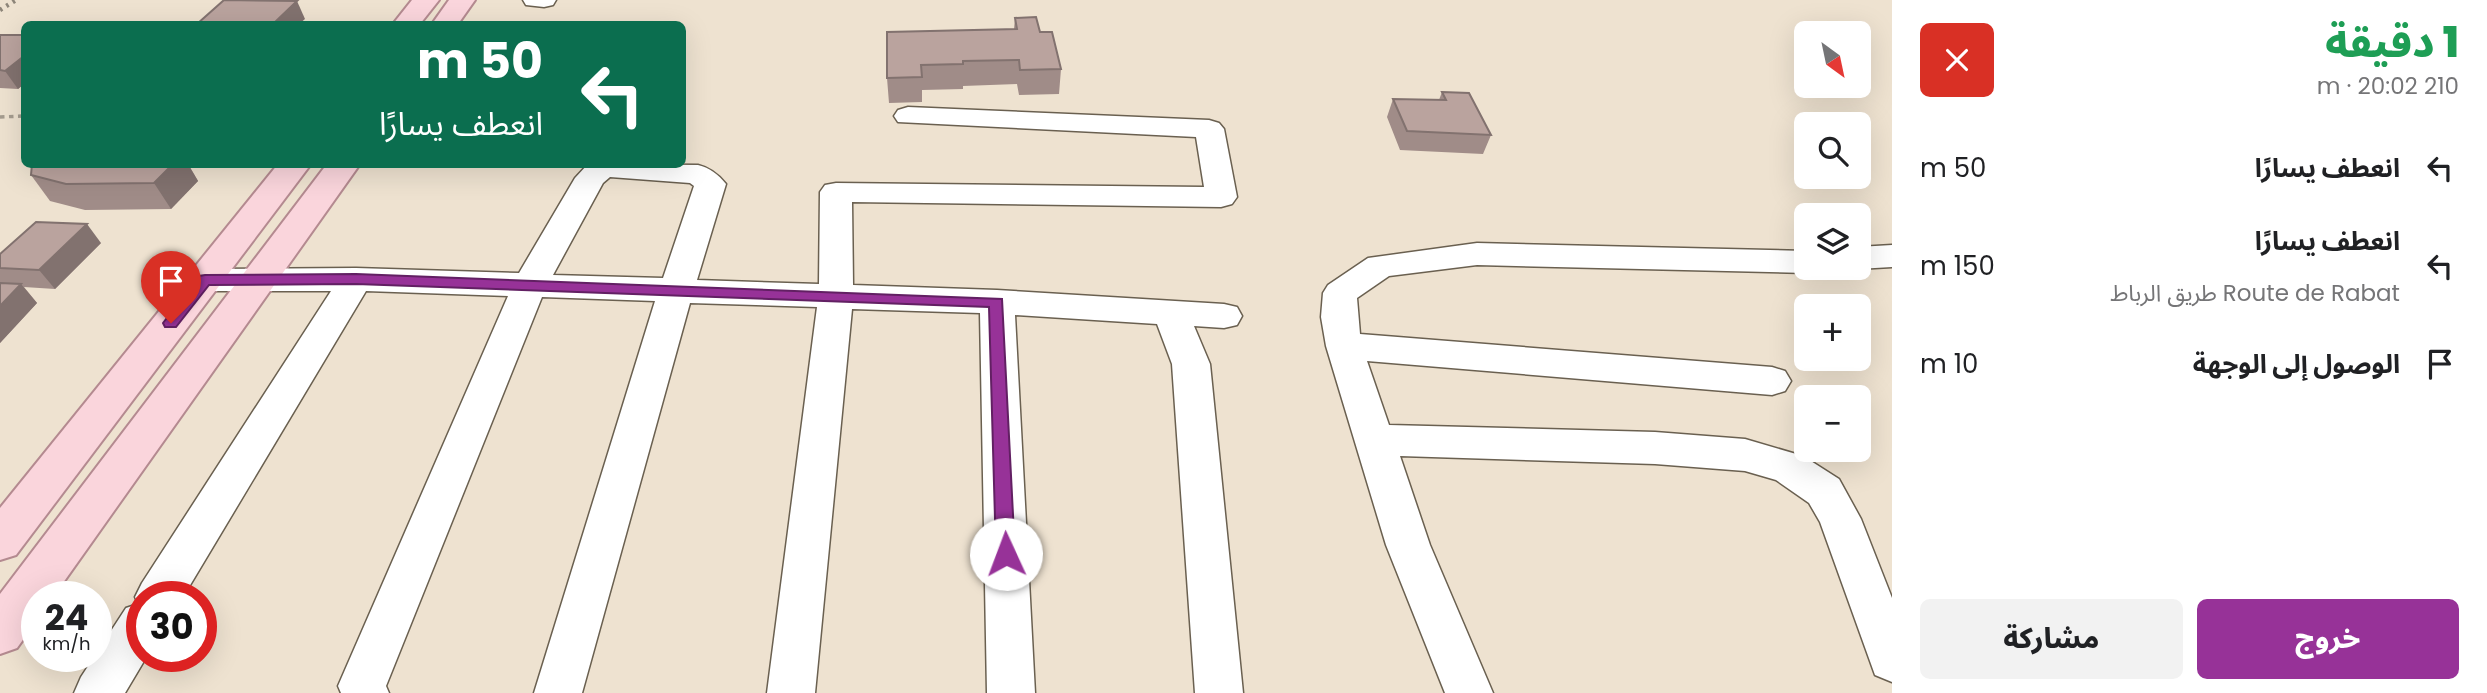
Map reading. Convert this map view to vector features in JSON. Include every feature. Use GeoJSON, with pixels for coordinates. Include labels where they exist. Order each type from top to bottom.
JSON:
{"type":"FeatureCollection","features":[{"type":"Feature","properties":{"kind":"main road"},"geometry":{"type":"LineString","coordinates":[[408,21],[426,0]]}},
{"type":"Feature","properties":{"kind":"main road"},"geometry":{"type":"LineString","coordinates":[[446,21],[462,0]]}},
{"type":"Feature","properties":{"kind":"main road"},"geometry":{"type":"LineString","coordinates":[[0,541],[292,168]]}},
{"type":"Feature","properties":{"kind":"main road"},"geometry":{"type":"LineString","coordinates":[[0,632],[341,168]]}},
{"type":"Feature","properties":{"kind":"street"},"geometry":{"type":"LineString","coordinates":[[535,0],[544,0]]}},
{"type":"Feature","properties":{"kind":"street"},"geometry":{"type":"LineString","coordinates":[[791,693],[836,297],[836,192],[1221,197],[1209,129],[908,117]]}},
{"type":"Feature","properties":{"kind":"street"},"geometry":{"type":"LineString","coordinates":[[365,693],[362,687],[530,285],[590,178],[599,171],[610,168],[698,174],[710,184],[676,290],[558,693]]}},
{"type":"Feature","properties":{"kind":"street"},"geometry":{"type":"LineString","coordinates":[[1469,693],[1408,545],[1344,346],[1339,317],[1340,293],[1380,266],[1477,254],[1794,262]]}},
{"type":"Feature","properties":{"kind":"street"},"geometry":{"type":"LineString","coordinates":[[1871,257],[1892,256]]}},
{"type":"Feature","properties":{"kind":"street"},"geometry":{"type":"LineString","coordinates":[[205,280],[356,279],[676,290],[997,302],[1224,316]]}},
{"type":"Feature","properties":{"kind":"street"},"geometry":{"type":"LineString","coordinates":[[168,581],[356,279]]}},
{"type":"Feature","properties":{"kind":"street"},"geometry":{"type":"LineString","coordinates":[[997,302],[1011,693]]}},
{"type":"Feature","properties":{"kind":"street"},"geometry":{"type":"LineString","coordinates":[[1171,313],[1191,364],[1219,693]]}},
{"type":"Feature","properties":{"kind":"street"},"geometry":{"type":"LineString","coordinates":[[1344,346],[1772,381]]}},
{"type":"Feature","properties":{"kind":"street"},"geometry":{"type":"LineString","coordinates":[[1376,440],[1656,448],[1745,456],[1789,467],[1824,491],[1840,519],[1892,660]]}},
{"type":"Feature","properties":{"kind":"street"},"geometry":{"type":"LineString","coordinates":[[98,693],[126,648]]}},
{"type":"Feature","properties":{"kind":"path"},"geometry":{"type":"LineString","coordinates":[[0,117],[21,116]]}},
{"type":"Feature","properties":{"kind":"building"},"geometry":{"type":"Polygon","coordinates":[[[224,0],[297,1],[276,21],[200,21],[224,0]]]}},
{"type":"Feature","properties":{"kind":"building"},"geometry":{"type":"Polygon","coordinates":[[[1036,17],[1040,32],[1052,32],[1061,69],[1020,70],[1019,60],[963,61],[963,64],[921,65],[922,77],[887,78],[887,32],[1017,29],[1015,18],[1036,17]]]}},
{"type":"Feature","properties":{"kind":"building"},"geometry":{"type":"Polygon","coordinates":[[[0,35],[21,35],[21,58],[5,71],[0,70],[0,35]]]}},
{"type":"Feature","properties":{"kind":"building"},"geometry":{"type":"Polygon","coordinates":[[[1442,92],[1469,93],[1491,135],[1407,131],[1393,99],[1446,100],[1442,92]]]}},
{"type":"Feature","properties":{"kind":"building"},"geometry":{"type":"Polygon","coordinates":[[[32,168],[169,168],[154,183],[66,184],[31,175],[32,168]]]}},
{"type":"Feature","properties":{"kind":"building"},"geometry":{"type":"Polygon","coordinates":[[[36,222],[87,224],[39,270],[0,268],[0,254],[36,222]]]}},
{"type":"Feature","properties":{"kind":"building"},"geometry":{"type":"Polygon","coordinates":[[[0,283],[21,284],[0,306],[0,283]]]}},
{"type":"Feature","properties":{"kind":"railway"},"geometry":{"type":"LineString","coordinates":[[0,10],[16,0]]}},
{"type":"Feature","properties":{"kind":"route"},"geometry":{"type":"LineString","coordinates":[[171,323],[205,280],[356,279],[997,302],[1006,554]]}}]}
